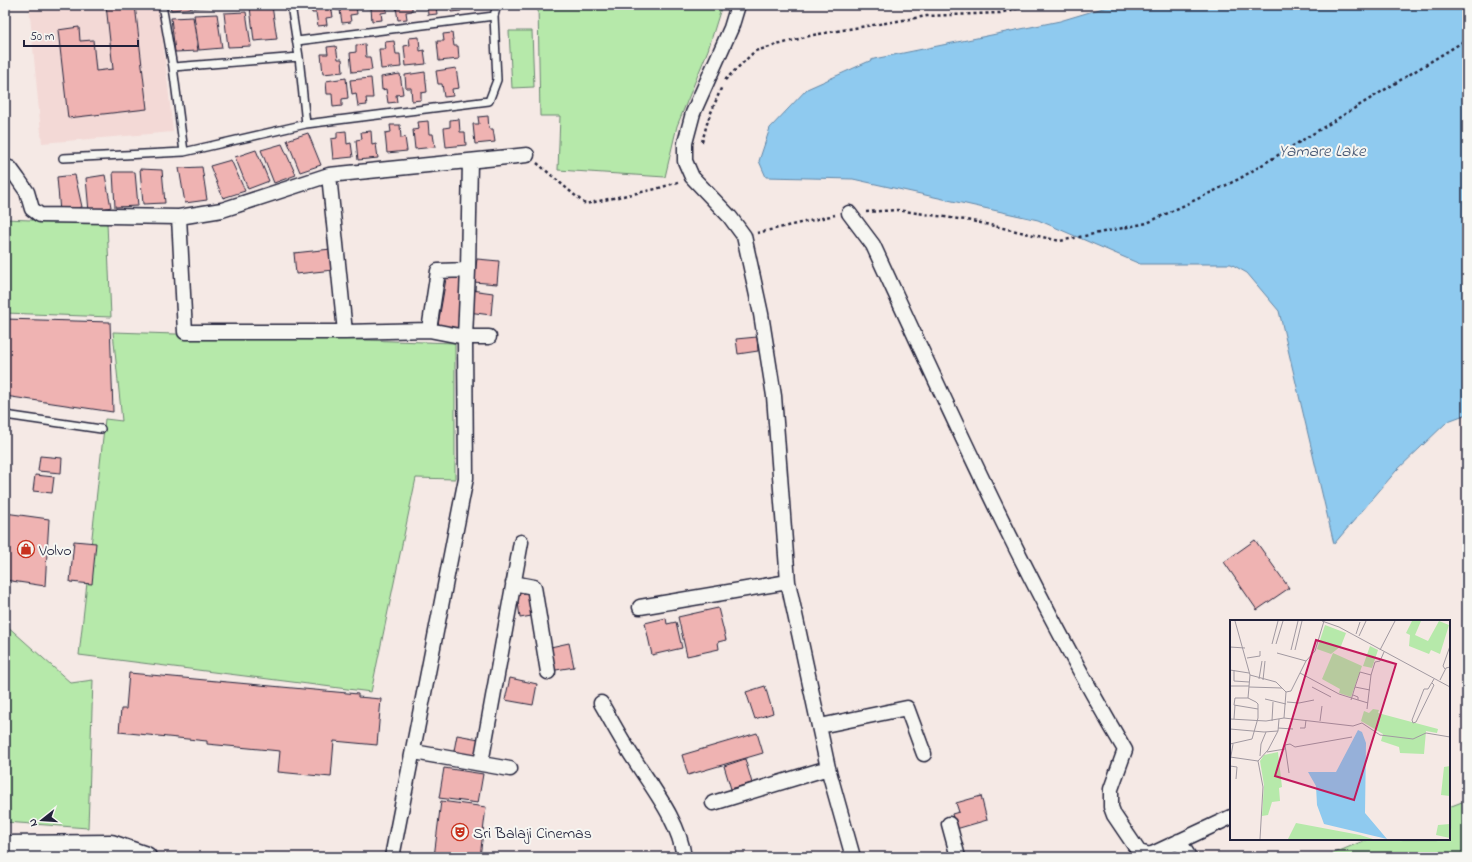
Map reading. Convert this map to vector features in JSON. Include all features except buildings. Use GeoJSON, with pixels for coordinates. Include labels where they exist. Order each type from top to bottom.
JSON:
{"type":"FeatureCollection","features":[{"type":"Feature","properties":{"kind":"street"},"geometry":{"type":"LineString","coordinates":[[738,5],[731,28],[693,113],[685,143],[685,161],[692,177],[730,217],[744,236],[761,314],[774,396],[788,582],[828,768],[853,857]]}},
{"type":"Feature","properties":{"kind":"street"},"geometry":{"type":"LineString","coordinates":[[5,167],[10,168],[27,192],[32,209],[40,214],[179,216],[222,210],[329,175],[527,155]]}},
{"type":"Feature","properties":{"kind":"street"},"geometry":{"type":"LineString","coordinates":[[392,857],[414,752],[466,478],[465,337],[470,161]]}},
{"type":"Feature","properties":{"kind":"street"},"geometry":{"type":"LineString","coordinates":[[329,175],[345,332]]}},
{"type":"Feature","properties":{"kind":"street"},"geometry":{"type":"LineString","coordinates":[[849,213],[874,245],[1014,542],[1085,684],[1125,750],[1111,789],[1110,799],[1114,815],[1139,852],[1150,855],[1230,817]]}},
{"type":"Feature","properties":{"kind":"street"},"geometry":{"type":"LineString","coordinates":[[179,216],[184,332],[345,332],[429,330],[465,337],[489,337]]}},
{"type":"Feature","properties":{"kind":"street"},"geometry":{"type":"LineString","coordinates":[[429,330],[438,271],[468,270]]}},
{"type":"Feature","properties":{"kind":"street"},"geometry":{"type":"LineString","coordinates":[[481,763],[521,542]]}},
{"type":"Feature","properties":{"kind":"street"},"geometry":{"type":"LineString","coordinates":[[640,607],[788,582]]}},
{"type":"Feature","properties":{"kind":"street"},"geometry":{"type":"LineString","coordinates":[[513,584],[534,587],[548,672]]}},
{"type":"Feature","properties":{"kind":"street"},"geometry":{"type":"LineString","coordinates":[[601,703],[632,757],[669,814],[683,848],[684,857]]}},
{"type":"Feature","properties":{"kind":"street"},"geometry":{"type":"LineString","coordinates":[[820,726],[907,708],[924,754]]}},
{"type":"Feature","properties":{"kind":"street"},"geometry":{"type":"LineString","coordinates":[[414,752],[510,769]]}},
{"type":"Feature","properties":{"kind":"street"},"geometry":{"type":"LineString","coordinates":[[713,803],[828,768]]}},
{"type":"Feature","properties":{"kind":"street"},"geometry":{"type":"LineString","coordinates":[[948,824],[958,857]]}},
{"type":"Feature","properties":{"kind":"street"},"geometry":{"type":"LineString","coordinates":[[1179,842],[1189,857]]}},
{"type":"Feature","properties":{"kind":"street"},"geometry":{"type":"LineString","coordinates":[[5,846],[111,845],[146,857]]}},
{"type":"Feature","properties":{"kind":"lane"},"geometry":{"type":"LineString","coordinates":[[162,5],[173,67],[184,152]]}},
{"type":"Feature","properties":{"kind":"lane"},"geometry":{"type":"LineString","coordinates":[[291,5],[297,41],[306,124]]}},
{"type":"Feature","properties":{"kind":"lane"},"geometry":{"type":"LineString","coordinates":[[63,158],[184,152],[306,124],[489,101],[497,80],[494,16],[497,5]]}},
{"type":"Feature","properties":{"kind":"lane"},"geometry":{"type":"LineString","coordinates":[[297,41],[494,16]]}},
{"type":"Feature","properties":{"kind":"lane"},"geometry":{"type":"LineString","coordinates":[[173,67],[299,57]]}},
{"type":"Feature","properties":{"kind":"lane"},"geometry":{"type":"LineString","coordinates":[[5,415],[102,429]]}},
{"type":"Feature","properties":{"kind":"path"},"geometry":{"type":"LineString","coordinates":[[700,149],[708,120],[726,79],[756,51],[828,32],[927,16],[1000,13],[1030,5]]}},
{"type":"Feature","properties":{"kind":"path"},"geometry":{"type":"LineString","coordinates":[[744,236],[837,214],[897,210],[972,221],[1060,241],[1147,223],[1239,179],[1461,43],[1467,37]]}},
{"type":"Feature","properties":{"kind":"path"},"geometry":{"type":"LineString","coordinates":[[527,155],[585,204],[656,189],[692,177]]}},
{"type":"Feature","properties":{"kind":"shaded area"},"geometry":{"type":"Polygon","coordinates":[[[29,5],[159,5],[173,132],[42,143],[29,5]]]}},
{"type":"Feature","properties":{"kind":"green space"},"geometry":{"type":"Polygon","coordinates":[[[538,5],[722,5],[708,50],[677,126],[665,177],[558,170],[560,116],[540,116],[538,5]]]}},
{"type":"Feature","properties":{"kind":"green space"},"geometry":{"type":"Polygon","coordinates":[[[509,31],[532,31],[534,87],[512,88],[509,31]]]}},
{"type":"Feature","properties":{"kind":"green space"},"geometry":{"type":"Polygon","coordinates":[[[5,219],[107,223],[111,317],[5,313],[5,219]]]}},
{"type":"Feature","properties":{"kind":"green space"},"geometry":{"type":"Polygon","coordinates":[[[113,332],[455,343],[455,479],[416,478],[371,692],[79,655],[105,419],[122,421],[113,332]]]}},
{"type":"Feature","properties":{"kind":"green space"},"geometry":{"type":"Polygon","coordinates":[[[5,624],[71,683],[93,680],[88,828],[5,822],[5,624]]]}},
{"type":"Feature","properties":{"kind":"green space"},"geometry":{"type":"Polygon","coordinates":[[[1467,800],[1467,857],[1325,857],[1366,840],[1450,840],[1450,807],[1467,800]]]}},
{"type":"Feature","properties":{"kind":"water","name":"Yamare Lake"},"geometry":{"type":"Polygon","coordinates":[[[1113,5],[1467,5],[1467,414],[1448,421],[1396,471],[1334,544],[1279,311],[1247,273],[1231,264],[1140,264],[1038,220],[853,179],[766,177],[759,161],[770,128],[807,89],[874,59],[1060,21],[1113,5]]]}},
{"type":"Feature","properties":{"kind":"place","name":"Volvo"},"geometry":{"type":"Point","coordinates":[26,549]}},
{"type":"Feature","properties":{"kind":"place","name":"Sri Balaji Cinemas"},"geometry":{"type":"Point","coordinates":[460,832]}}]}
